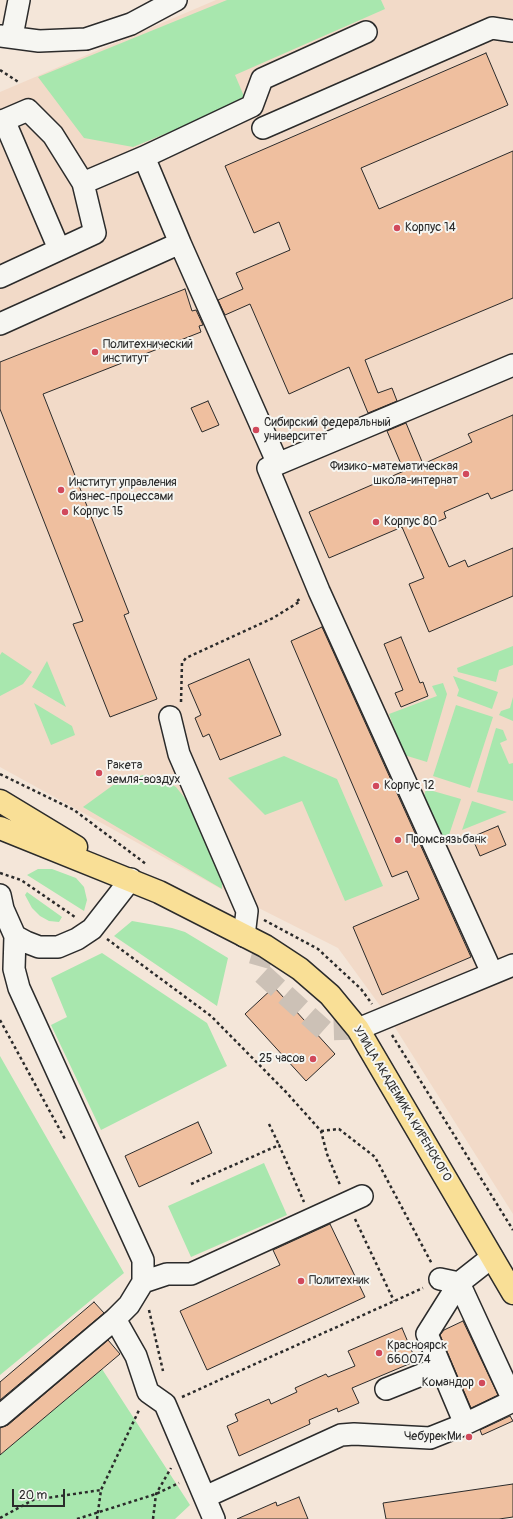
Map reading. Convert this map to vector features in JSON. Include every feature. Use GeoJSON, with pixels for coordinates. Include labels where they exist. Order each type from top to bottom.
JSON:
{"type":"FeatureCollection","features":[{"type":"Feature","properties":{"kind":"main road","name":"УЛИЦА АКАДЕМИКА КИРЕНСКОГО"},"geometry":{"type":"LineString","coordinates":[[0,801],[131,879],[265,946],[300,969],[330,995],[358,1029],[513,1293]]}},
{"type":"Feature","properties":{"kind":"main road","name":"УЛИЦА АКАДЕМИКА КИРЕНСКОГО"},"geometry":{"type":"LineString","coordinates":[[0,828],[131,879]]}},
{"type":"Feature","properties":{"kind":"street"},"geometry":{"type":"LineString","coordinates":[[20,0],[6,36],[39,41],[86,40],[131,24],[176,0]]}},
{"type":"Feature","properties":{"kind":"street"},"geometry":{"type":"LineString","coordinates":[[263,128],[492,28],[513,31]]}},
{"type":"Feature","properties":{"kind":"street"},"geometry":{"type":"LineString","coordinates":[[83,184],[252,106],[262,79],[366,32]]}},
{"type":"Feature","properties":{"kind":"street"},"geometry":{"type":"LineString","coordinates":[[0,277],[95,233],[83,184],[53,135],[28,110],[2,121],[59,249]]}},
{"type":"Feature","properties":{"kind":"street"},"geometry":{"type":"LineString","coordinates":[[144,157],[180,243],[278,464]]}},
{"type":"Feature","properties":{"kind":"street"},"geometry":{"type":"LineString","coordinates":[[0,324],[180,243]]}},
{"type":"Feature","properties":{"kind":"street"},"geometry":{"type":"LineString","coordinates":[[492,973],[319,591],[268,468],[513,365]]}},
{"type":"Feature","properties":{"kind":"street"},"geometry":{"type":"LineString","coordinates":[[175,713],[179,754],[246,911],[244,936]]}},
{"type":"Feature","properties":{"kind":"street"},"geometry":{"type":"LineString","coordinates":[[15,936],[39,947],[58,947],[77,939],[92,929],[131,879]]}},
{"type":"Feature","properties":{"kind":"street"},"geometry":{"type":"LineString","coordinates":[[0,895],[3,909],[15,936],[14,969],[19,988],[142,1260],[143,1282],[129,1305],[115,1319],[0,1416]]}},
{"type":"Feature","properties":{"kind":"street"},"geometry":{"type":"LineString","coordinates":[[358,1029],[513,965]]}},
{"type":"Feature","properties":{"kind":"street"},"geometry":{"type":"LineString","coordinates":[[143,1282],[167,1274],[191,1274],[355,1199]]}},
{"type":"Feature","properties":{"kind":"street"},"geometry":{"type":"LineString","coordinates":[[465,1424],[427,1334],[450,1281],[492,1257]]}},
{"type":"Feature","properties":{"kind":"street"},"geometry":{"type":"LineString","coordinates":[[205,1497],[341,1435],[354,1434],[430,1438],[465,1424],[513,1401],[450,1281]]}},
{"type":"Feature","properties":{"kind":"street"},"geometry":{"type":"LineString","coordinates":[[115,1319],[136,1356],[148,1392],[165,1404],[214,1519]]}},
{"type":"Feature","properties":{"kind":"street"},"geometry":{"type":"LineString","coordinates":[[386,1389],[442,1367]]}},
{"type":"Feature","properties":{"kind":"path"},"geometry":{"type":"LineString","coordinates":[[0,70],[20,83]]}},
{"type":"Feature","properties":{"kind":"path"},"geometry":{"type":"LineString","coordinates":[[175,713],[182,663],[186,658],[273,618],[299,602],[297,600]]}},
{"type":"Feature","properties":{"kind":"path"},"geometry":{"type":"LineString","coordinates":[[0,873],[22,880],[211,1016],[286,1092],[321,1131],[327,1154],[355,1199],[394,1301]]}},
{"type":"Feature","properties":{"kind":"path"},"geometry":{"type":"LineString","coordinates":[[269,1124],[306,1205]]}},
{"type":"Feature","properties":{"kind":"path"},"geometry":{"type":"LineString","coordinates":[[165,1404],[394,1301],[450,1281],[375,1157],[340,1129],[321,1131]]}},
{"type":"Feature","properties":{"kind":"path"},"geometry":{"type":"LineString","coordinates":[[192,1184],[279,1145]]}},
{"type":"Feature","properties":{"kind":"path"},"geometry":{"type":"LineString","coordinates":[[143,1282],[163,1372]]}},
{"type":"Feature","properties":{"kind":"path"},"geometry":{"type":"LineString","coordinates":[[97,1519],[101,1490],[148,1392]]}},
{"type":"Feature","properties":{"kind":"path"},"geometry":{"type":"LineString","coordinates":[[153,1519],[156,1494],[184,1447]]}},
{"type":"Feature","properties":{"kind":"path"},"geometry":{"type":"LineString","coordinates":[[77,1519],[98,1511],[156,1494],[196,1476]]}},
{"type":"Feature","properties":{"kind":"path"},"geometry":{"type":"LineString","coordinates":[[0,1518],[33,1500],[101,1490]]}},
{"type":"Feature","properties":{"kind":"shaded area","name":"Сибирский федеральный университет"},"geometry":{"type":"Polygon","coordinates":[[[216,0],[513,0],[513,1214],[389,1018],[338,948],[223,890],[0,767],[0,92],[216,0]]]}},
{"type":"Feature","properties":{"kind":"green space"},"geometry":{"type":"Polygon","coordinates":[[[227,0],[381,0],[385,9],[235,75],[246,101],[133,147],[84,138],[38,77],[227,0]]]}},
{"type":"Feature","properties":{"kind":"green space"},"geometry":{"type":"Polygon","coordinates":[[[513,646],[513,665],[499,670],[496,682],[458,672],[457,668],[513,646]]]}},
{"type":"Feature","properties":{"kind":"green space"},"geometry":{"type":"Polygon","coordinates":[[[2,652],[32,672],[23,684],[0,696],[0,655],[2,652]]]}},
{"type":"Feature","properties":{"kind":"green space"},"geometry":{"type":"Polygon","coordinates":[[[47,661],[66,707],[32,687],[47,661]]]}},
{"type":"Feature","properties":{"kind":"green space"},"geometry":{"type":"Polygon","coordinates":[[[453,676],[498,692],[492,709],[457,696],[459,690],[453,676]]]}},
{"type":"Feature","properties":{"kind":"green space"},"geometry":{"type":"Polygon","coordinates":[[[443,683],[447,694],[427,762],[404,755],[389,714],[437,696],[432,686],[443,683]]]}},
{"type":"Feature","properties":{"kind":"green space"},"geometry":{"type":"Polygon","coordinates":[[[513,697],[513,721],[499,715],[501,711],[510,708],[513,697]]]}},
{"type":"Feature","properties":{"kind":"green space"},"geometry":{"type":"Polygon","coordinates":[[[34,703],[72,726],[75,735],[51,745],[34,703]]]}},
{"type":"Feature","properties":{"kind":"green space"},"geometry":{"type":"Polygon","coordinates":[[[456,705],[493,717],[470,788],[433,776],[456,705]]]}},
{"type":"Feature","properties":{"kind":"green space"},"geometry":{"type":"Polygon","coordinates":[[[496,728],[503,730],[507,740],[500,743],[509,764],[513,763],[513,801],[477,792],[496,728]]]}},
{"type":"Feature","properties":{"kind":"green space"},"geometry":{"type":"Polygon","coordinates":[[[284,756],[337,779],[383,886],[345,901],[302,801],[265,815],[228,778],[284,756]]]}},
{"type":"Feature","properties":{"kind":"green space"},"geometry":{"type":"Polygon","coordinates":[[[143,775],[158,777],[176,787],[192,807],[222,881],[222,889],[83,807],[116,783],[143,775]]]}},
{"type":"Feature","properties":{"kind":"green space"},"geometry":{"type":"Polygon","coordinates":[[[426,789],[461,799],[447,841],[441,837],[424,796],[426,789]]]}},
{"type":"Feature","properties":{"kind":"green space"},"geometry":{"type":"Polygon","coordinates":[[[472,801],[507,812],[462,830],[472,801]]]}},
{"type":"Feature","properties":{"kind":"green space"},"geometry":{"type":"Polygon","coordinates":[[[38,869],[52,869],[76,878],[84,887],[87,900],[84,911],[27,875],[38,869]]]}},
{"type":"Feature","properties":{"kind":"green space"},"geometry":{"type":"Polygon","coordinates":[[[27,892],[62,917],[59,922],[49,921],[40,916],[32,908],[25,895],[27,892]]]}},
{"type":"Feature","properties":{"kind":"green space"},"geometry":{"type":"Polygon","coordinates":[[[132,921],[172,928],[185,932],[228,958],[217,1006],[114,936],[132,921]]]}},
{"type":"Feature","properties":{"kind":"green space"},"geometry":{"type":"Polygon","coordinates":[[[102,953],[207,1023],[227,1066],[101,1130],[51,1025],[67,1017],[51,978],[102,953]]]}},
{"type":"Feature","properties":{"kind":"green space"},"geometry":{"type":"Polygon","coordinates":[[[0,1056],[124,1273],[0,1375],[0,1056]]]}},
{"type":"Feature","properties":{"kind":"green space"},"geometry":{"type":"Polygon","coordinates":[[[264,1163],[287,1215],[191,1257],[168,1206],[264,1163]]]}},
{"type":"Feature","properties":{"kind":"green space"},"geometry":{"type":"Polygon","coordinates":[[[102,1369],[190,1505],[175,1519],[0,1519],[0,1455],[102,1369]]]}},
{"type":"Feature","properties":{"kind":"building","name":"Корпус 14"},"geometry":{"type":"Polygon","coordinates":[[[486,53],[508,105],[361,168],[379,209],[513,151],[513,298],[365,360],[378,393],[392,388],[397,401],[368,413],[349,367],[289,394],[250,304],[225,315],[218,300],[243,289],[236,273],[290,250],[279,222],[254,233],[225,166],[486,53]]]}},
{"type":"Feature","properties":{"kind":"building","name":"Корпус 15"},"geometry":{"type":"Polygon","coordinates":[[[185,289],[192,311],[196,310],[203,325],[199,326],[201,332],[43,394],[129,613],[124,615],[157,699],[110,717],[73,624],[83,621],[0,409],[0,362],[185,289]]]}},
{"type":"Feature","properties":{"kind":"building"},"geometry":{"type":"Polygon","coordinates":[[[208,401],[219,425],[202,432],[191,408],[208,401]]]}},
{"type":"Feature","properties":{"kind":"building","name":"Корпус 80"},"geometry":{"type":"Polygon","coordinates":[[[513,415],[513,490],[491,499],[488,493],[444,512],[446,518],[430,525],[449,567],[465,560],[468,567],[513,548],[513,596],[429,632],[409,584],[424,578],[402,527],[329,558],[309,512],[404,471],[387,431],[406,423],[423,464],[472,442],[468,434],[513,415]]]}},
{"type":"Feature","properties":{"kind":"building","name":"Корпус 12"},"geometry":{"type":"Polygon","coordinates":[[[322,627],[471,957],[382,995],[353,927],[419,899],[407,871],[392,877],[291,641],[322,627]]]}},
{"type":"Feature","properties":{"kind":"building"},"geometry":{"type":"Polygon","coordinates":[[[401,637],[420,683],[423,682],[428,696],[401,707],[395,693],[403,690],[384,644],[401,637]]]}},
{"type":"Feature","properties":{"kind":"building"},"geometry":{"type":"Polygon","coordinates":[[[249,659],[281,735],[220,760],[209,734],[203,737],[195,718],[201,715],[188,685],[249,659]]]}},
{"type":"Feature","properties":{"kind":"building"},"geometry":{"type":"Polygon","coordinates":[[[498,826],[506,845],[480,856],[472,837],[498,826]]]}},
{"type":"Feature","properties":{"kind":"building"},"geometry":{"type":"Polygon","coordinates":[[[274,987],[335,1054],[306,1081],[245,1014],[274,987]]]}},
{"type":"Feature","properties":{"kind":"building"},"geometry":{"type":"Polygon","coordinates":[[[198,1122],[212,1153],[139,1187],[125,1156],[198,1122]]]}},
{"type":"Feature","properties":{"kind":"building","name":"Политехник"},"geometry":{"type":"Polygon","coordinates":[[[330,1224],[365,1297],[207,1370],[180,1311],[280,1265],[273,1250],[330,1224]]]}},
{"type":"Feature","properties":{"kind":"building"},"geometry":{"type":"Polygon","coordinates":[[[94,1302],[104,1313],[0,1400],[0,1382],[94,1302]]]}},
{"type":"Feature","properties":{"kind":"building"},"geometry":{"type":"Polygon","coordinates":[[[463,1321],[498,1395],[471,1408],[440,1335],[444,1330],[463,1321]]]}},
{"type":"Feature","properties":{"kind":"building"},"geometry":{"type":"Polygon","coordinates":[[[402,1328],[416,1361],[352,1388],[359,1403],[338,1412],[337,1408],[309,1420],[310,1424],[239,1456],[227,1426],[238,1421],[235,1414],[269,1399],[271,1404],[297,1392],[295,1388],[326,1374],[328,1377],[355,1366],[348,1351],[402,1328]]]}},
{"type":"Feature","properties":{"kind":"building"},"geometry":{"type":"Polygon","coordinates":[[[108,1340],[120,1354],[0,1455],[0,1428],[8,1425],[108,1340]]]}},
{"type":"Feature","properties":{"kind":"building"},"geometry":{"type":"Polygon","coordinates":[[[510,1416],[513,1421],[482,1435],[480,1430],[510,1416]]]}},
{"type":"Feature","properties":{"kind":"building"},"geometry":{"type":"Polygon","coordinates":[[[513,1484],[513,1517],[499,1519],[386,1519],[383,1503],[513,1484]]]}},
{"type":"Feature","properties":{"kind":"building"},"geometry":{"type":"Polygon","coordinates":[[[299,1497],[308,1519],[237,1519],[276,1502],[277,1506],[299,1497]]]}},
{"type":"Feature","properties":{"kind":"tunnel"},"geometry":{"type":"LineString","coordinates":[[265,946],[258,970],[324,1030],[358,1029]]}},
{"type":"Feature","properties":{"kind":"place","name":"Корпус 14"},"geometry":{"type":"Point","coordinates":[397,228]}},
{"type":"Feature","properties":{"kind":"place","name":"Политехнический институт"},"geometry":{"type":"Point","coordinates":[95,352]}},
{"type":"Feature","properties":{"kind":"place","name":"Сибирский федеральный университет"},"geometry":{"type":"Point","coordinates":[256,430]}},
{"type":"Feature","properties":{"kind":"place","name":"Физико-математическая школа-интернат"},"geometry":{"type":"Point","coordinates":[466,474]}},
{"type":"Feature","properties":{"kind":"place","name":"Институт управления бизнес-процессами"},"geometry":{"type":"Point","coordinates":[61,490]}},
{"type":"Feature","properties":{"kind":"place","name":"Корпус 15"},"geometry":{"type":"Point","coordinates":[65,512]}},
{"type":"Feature","properties":{"kind":"place","name":"Корпус 80"},"geometry":{"type":"Point","coordinates":[376,522]}},
{"type":"Feature","properties":{"kind":"place","name":"Ракета земля-воздух"},"geometry":{"type":"Point","coordinates":[99,773]}},
{"type":"Feature","properties":{"kind":"place","name":"Корпус 12"},"geometry":{"type":"Point","coordinates":[376,786]}},
{"type":"Feature","properties":{"kind":"place","name":"Промсвязьбанк"},"geometry":{"type":"Point","coordinates":[398,840]}},
{"type":"Feature","properties":{"kind":"place","name":"25 часов"},"geometry":{"type":"Point","coordinates":[313,1059]}},
{"type":"Feature","properties":{"kind":"place","name":"Политехник"},"geometry":{"type":"Point","coordinates":[301,1281]}},
{"type":"Feature","properties":{"kind":"place","name":"Красноярск 660074"},"geometry":{"type":"Point","coordinates":[379,1353]}},
{"type":"Feature","properties":{"kind":"place","name":"Командор"},"geometry":{"type":"Point","coordinates":[482,1383]}},
{"type":"Feature","properties":{"kind":"place","name":"ЧебурекМи"},"geometry":{"type":"Point","coordinates":[469,1437]}}]}
